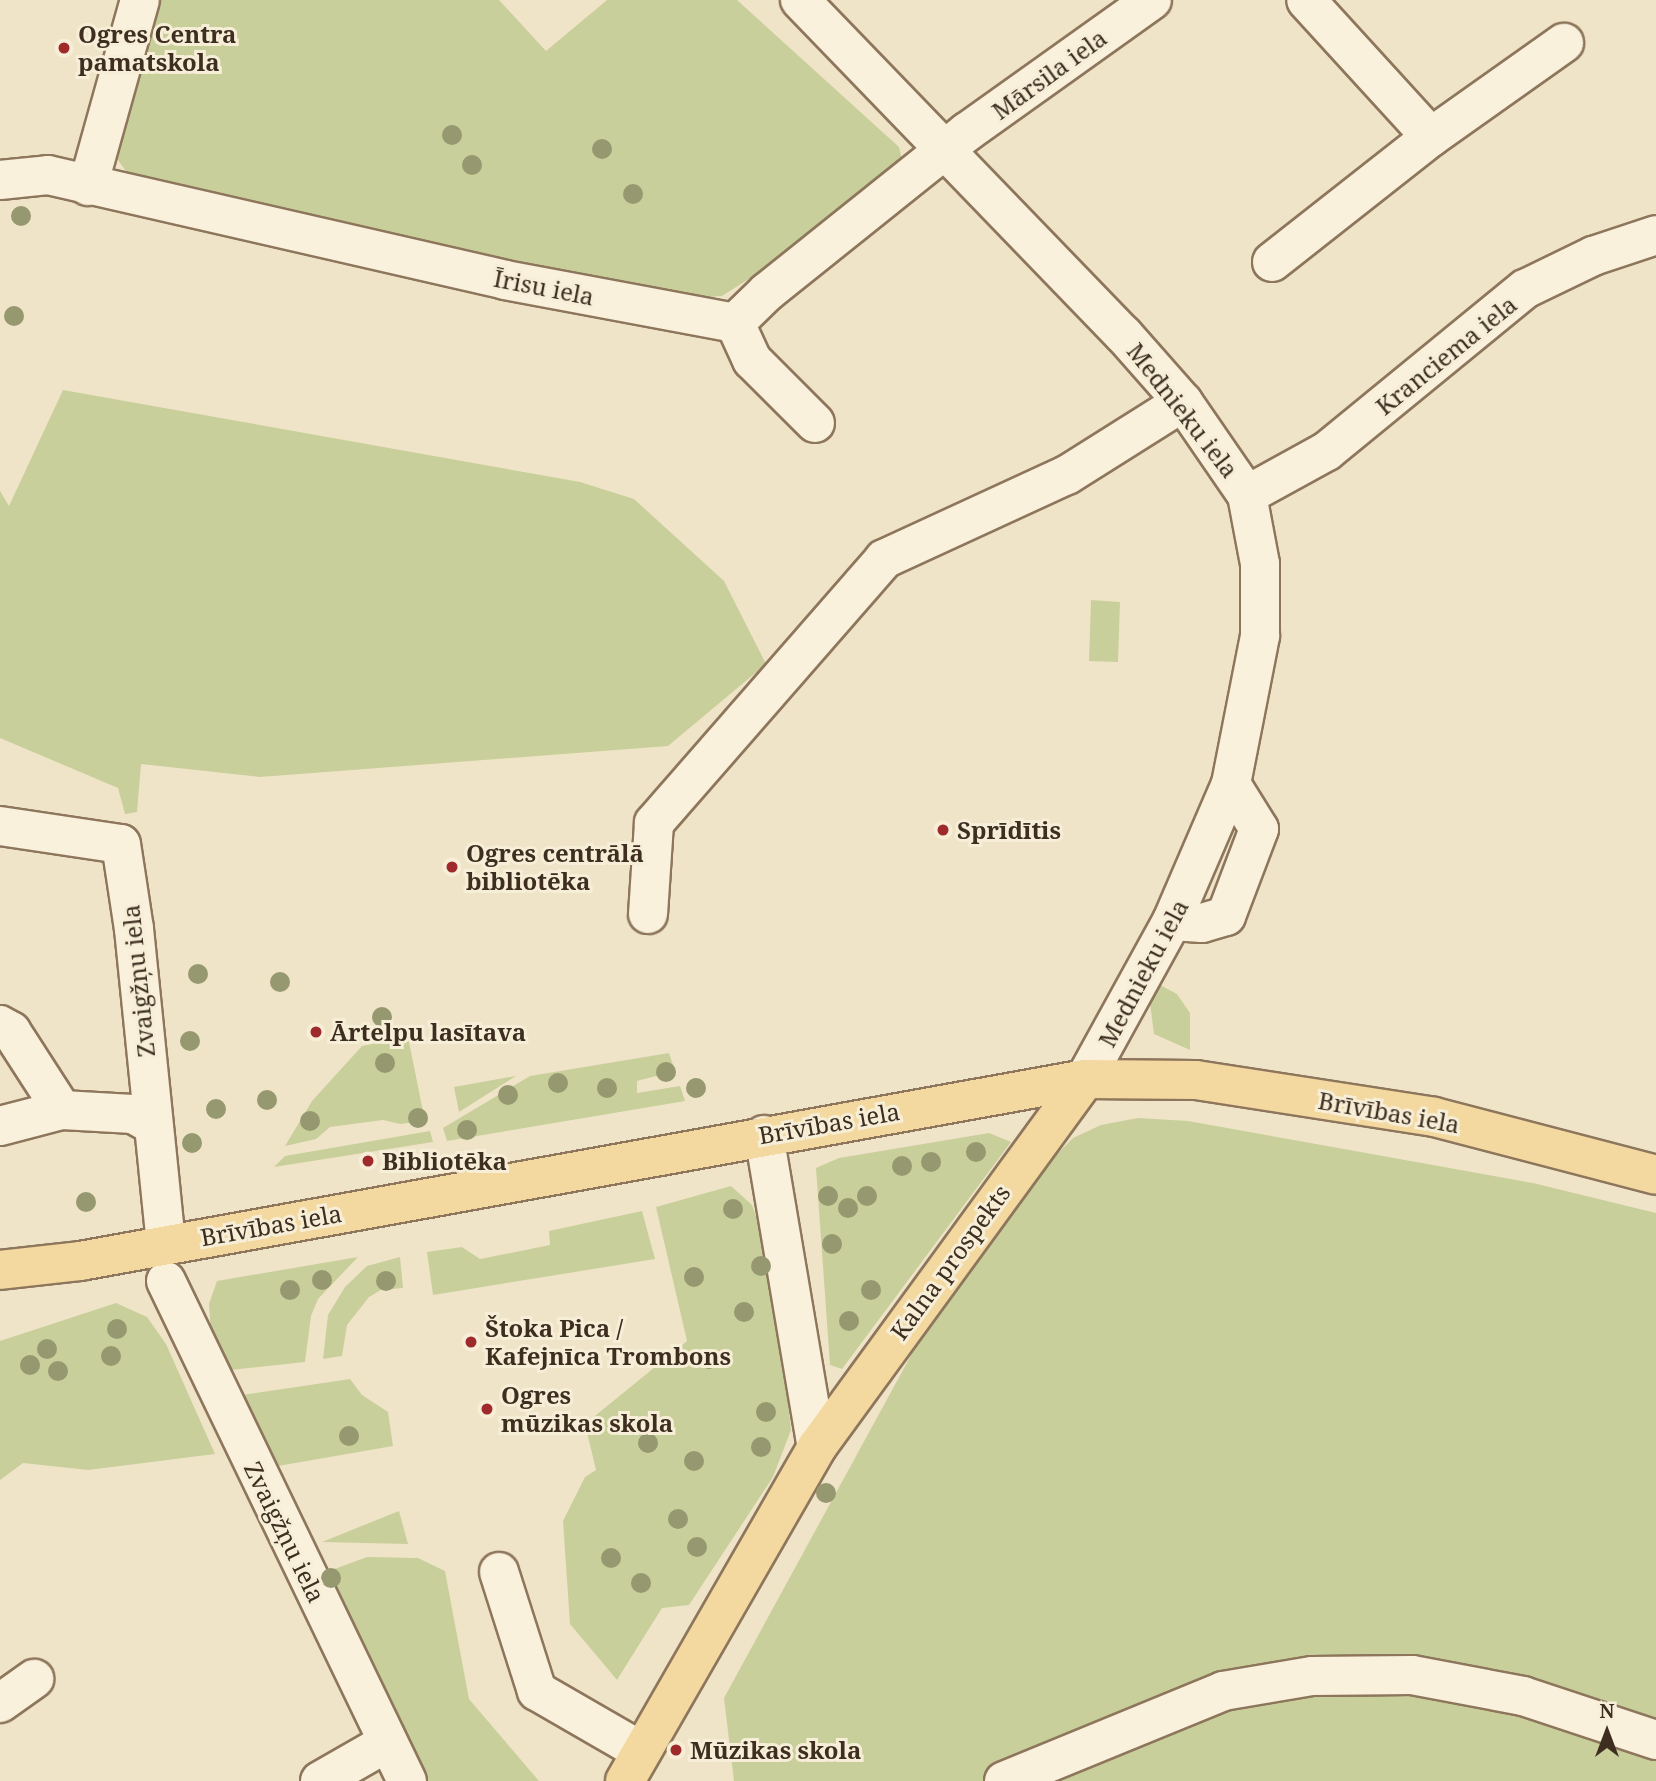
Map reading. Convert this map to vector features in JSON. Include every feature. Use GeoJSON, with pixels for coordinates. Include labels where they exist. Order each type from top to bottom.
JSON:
{"type":"FeatureCollection","features":[{"type":"Feature","properties":{"kind":"main road","name":"Brīvības iela"},"geometry":{"type":"LineString","coordinates":[[0,1270],[166,1244],[1086,1079],[1196,1080],[1434,1117],[1656,1175]]}},
{"type":"Feature","properties":{"kind":"main road","name":"Kalna prospekts"},"geometry":{"type":"LineString","coordinates":[[633,1766],[817,1447],[1086,1079]]}},
{"type":"Feature","properties":{"kind":"street"},"geometry":{"type":"LineString","coordinates":[[88,186],[140,0]]}},
{"type":"Feature","properties":{"kind":"street","name":"Mednieku iela"},"geometry":{"type":"LineString","coordinates":[[800,0],[946,149],[1183,402],[1247,495],[1260,564],[1260,636],[1231,784],[1172,921],[1086,1079]]}},
{"type":"Feature","properties":{"kind":"street","name":"Mārsila iela"},"geometry":{"type":"LineString","coordinates":[[946,149],[1152,0]]}},
{"type":"Feature","properties":{"kind":"street"},"geometry":{"type":"LineString","coordinates":[[1306,0],[1431,137]]}},
{"type":"Feature","properties":{"kind":"street"},"geometry":{"type":"LineString","coordinates":[[1272,262],[1431,137],[1564,43]]}},
{"type":"Feature","properties":{"kind":"street"},"geometry":{"type":"LineString","coordinates":[[815,423],[752,360],[735,323],[767,292],[946,149]]}},
{"type":"Feature","properties":{"kind":"street","name":"Īrisu iela"},"geometry":{"type":"LineString","coordinates":[[0,180],[48,175],[505,280],[735,323]]}},
{"type":"Feature","properties":{"kind":"street","name":"Kranciema iela"},"geometry":{"type":"LineString","coordinates":[[1247,495],[1327,451],[1525,289],[1593,256],[1656,235]]}},
{"type":"Feature","properties":{"kind":"street"},"geometry":{"type":"LineString","coordinates":[[648,914],[654,823],[884,559],[1067,475],[1183,402]]}},
{"type":"Feature","properties":{"kind":"street","name":"Zvaigžņu iela"},"geometry":{"type":"LineString","coordinates":[[0,826],[121,844],[166,1244]]}},
{"type":"Feature","properties":{"kind":"street"},"geometry":{"type":"LineString","coordinates":[[0,1025],[12,1031],[62,1110]]}},
{"type":"Feature","properties":{"kind":"street"},"geometry":{"type":"LineString","coordinates":[[0,1126],[62,1110],[133,1114],[153,1125]]}},
{"type":"Feature","properties":{"kind":"street"},"geometry":{"type":"LineString","coordinates":[[764,1135],[817,1447]]}},
{"type":"Feature","properties":{"kind":"street","name":"Zvaigžņu iela"},"geometry":{"type":"LineString","coordinates":[[166,1282],[407,1781]]}},
{"type":"Feature","properties":{"kind":"street"},"geometry":{"type":"LineString","coordinates":[[499,1572],[537,1691],[633,1766]]}},
{"type":"Feature","properties":{"kind":"street"},"geometry":{"type":"LineString","coordinates":[[1004,1781],[1223,1691],[1312,1676],[1412,1675],[1437,1679],[1523,1696],[1656,1740]]}},
{"type":"Feature","properties":{"kind":"street"},"geometry":{"type":"LineString","coordinates":[[0,1703],[34,1679]]}},
{"type":"Feature","properties":{"kind":"street"},"geometry":{"type":"LineString","coordinates":[[320,1781],[388,1742]]}},
{"type":"Feature","properties":{"kind":"green space"},"geometry":{"type":"Polygon","coordinates":[[[149,0],[499,0],[546,51],[607,0],[737,0],[899,147],[902,160],[785,256],[722,296],[694,298],[393,235],[131,178],[112,152],[149,0]]]}},
{"type":"Feature","properties":{"kind":"green space"},"geometry":{"type":"Polygon","coordinates":[[[63,390],[580,482],[634,499],[724,581],[766,664],[668,746],[260,777],[141,764],[137,812],[125,814],[118,788],[0,738],[0,491],[9,506],[63,390]]]}},
{"type":"Feature","properties":{"kind":"green space"},"geometry":{"type":"Polygon","coordinates":[[[1091,600],[1120,602],[1118,662],[1089,661],[1091,600]]]}},
{"type":"Feature","properties":{"kind":"green space"},"geometry":{"type":"Polygon","coordinates":[[[1160,985],[1177,994],[1190,1013],[1190,1050],[1154,1034],[1150,1003],[1160,985]]]}},
{"type":"Feature","properties":{"kind":"green space"},"geometry":{"type":"Polygon","coordinates":[[[408,1037],[425,1121],[400,1124],[383,1120],[330,1127],[316,1139],[285,1146],[312,1101],[362,1046],[408,1037]]]}},
{"type":"Feature","properties":{"kind":"green space"},"geometry":{"type":"Polygon","coordinates":[[[669,1053],[675,1071],[637,1081],[637,1093],[680,1086],[685,1101],[447,1141],[443,1128],[530,1076],[669,1053]]]}},
{"type":"Feature","properties":{"kind":"green space"},"geometry":{"type":"Polygon","coordinates":[[[516,1076],[459,1112],[454,1087],[516,1076]]]}},
{"type":"Feature","properties":{"kind":"green space"},"geometry":{"type":"Polygon","coordinates":[[[1138,1118],[1188,1121],[1533,1183],[1656,1213],[1656,1781],[734,1781],[724,1698],[915,1348],[1050,1161],[1073,1138],[1101,1125],[1138,1118]]]}},
{"type":"Feature","properties":{"kind":"green space"},"geometry":{"type":"Polygon","coordinates":[[[430,1131],[433,1142],[274,1167],[285,1156],[430,1131]]]}},
{"type":"Feature","properties":{"kind":"green space"},"geometry":{"type":"Polygon","coordinates":[[[989,1133],[1011,1142],[842,1369],[830,1365],[816,1168],[839,1158],[989,1133]]]}},
{"type":"Feature","properties":{"kind":"green space"},"geometry":{"type":"Polygon","coordinates":[[[731,1186],[752,1205],[773,1266],[791,1430],[773,1477],[689,1605],[662,1608],[617,1680],[570,1624],[563,1521],[585,1477],[596,1470],[585,1424],[687,1341],[656,1207],[731,1186]]]}},
{"type":"Feature","properties":{"kind":"green space"},"geometry":{"type":"Polygon","coordinates":[[[642,1211],[655,1259],[433,1295],[427,1252],[462,1247],[480,1259],[550,1245],[549,1231],[642,1211]]]}},
{"type":"Feature","properties":{"kind":"green space"},"geometry":{"type":"Polygon","coordinates":[[[358,1257],[318,1299],[311,1316],[305,1362],[230,1370],[211,1335],[209,1304],[217,1281],[358,1257]]]}},
{"type":"Feature","properties":{"kind":"green space"},"geometry":{"type":"Polygon","coordinates":[[[400,1257],[403,1288],[381,1290],[369,1297],[347,1325],[342,1356],[323,1359],[328,1315],[345,1287],[367,1266],[400,1257]]]}},
{"type":"Feature","properties":{"kind":"green space"},"geometry":{"type":"Polygon","coordinates":[[[116,1303],[147,1317],[166,1344],[215,1454],[88,1470],[23,1463],[0,1480],[0,1341],[116,1303]]]}},
{"type":"Feature","properties":{"kind":"green space"},"geometry":{"type":"Polygon","coordinates":[[[350,1379],[362,1395],[388,1412],[393,1446],[278,1466],[242,1395],[350,1379]]]}},
{"type":"Feature","properties":{"kind":"green space"},"geometry":{"type":"Polygon","coordinates":[[[399,1511],[408,1544],[322,1542],[399,1511]]]}},
{"type":"Feature","properties":{"kind":"green space"},"geometry":{"type":"Polygon","coordinates":[[[367,1557],[418,1558],[445,1571],[469,1699],[539,1781],[419,1781],[321,1574],[367,1557]]]}},
{"type":"Feature","properties":{"kind":"place","name":"Ogres Centra pamatskola"},"geometry":{"type":"Point","coordinates":[64,48]}},
{"type":"Feature","properties":{"kind":"place","name":"Sprīdītis"},"geometry":{"type":"Point","coordinates":[943,830]}},
{"type":"Feature","properties":{"kind":"place","name":"Ogres centrālā bibliotēka"},"geometry":{"type":"Point","coordinates":[452,867]}},
{"type":"Feature","properties":{"kind":"place","name":"Ārtelpu lasītava"},"geometry":{"type":"Point","coordinates":[316,1032]}},
{"type":"Feature","properties":{"kind":"place","name":"Bibliotēka"},"geometry":{"type":"Point","coordinates":[368,1161]}},
{"type":"Feature","properties":{"kind":"place","name":"Štoka Pica / Kafejnīca Trombons"},"geometry":{"type":"Point","coordinates":[471,1342]}},
{"type":"Feature","properties":{"kind":"place","name":"Ogres mūzikas skola"},"geometry":{"type":"Point","coordinates":[487,1409]}},
{"type":"Feature","properties":{"kind":"place","name":"Mūzikas skola"},"geometry":{"type":"Point","coordinates":[676,1750]}}]}
